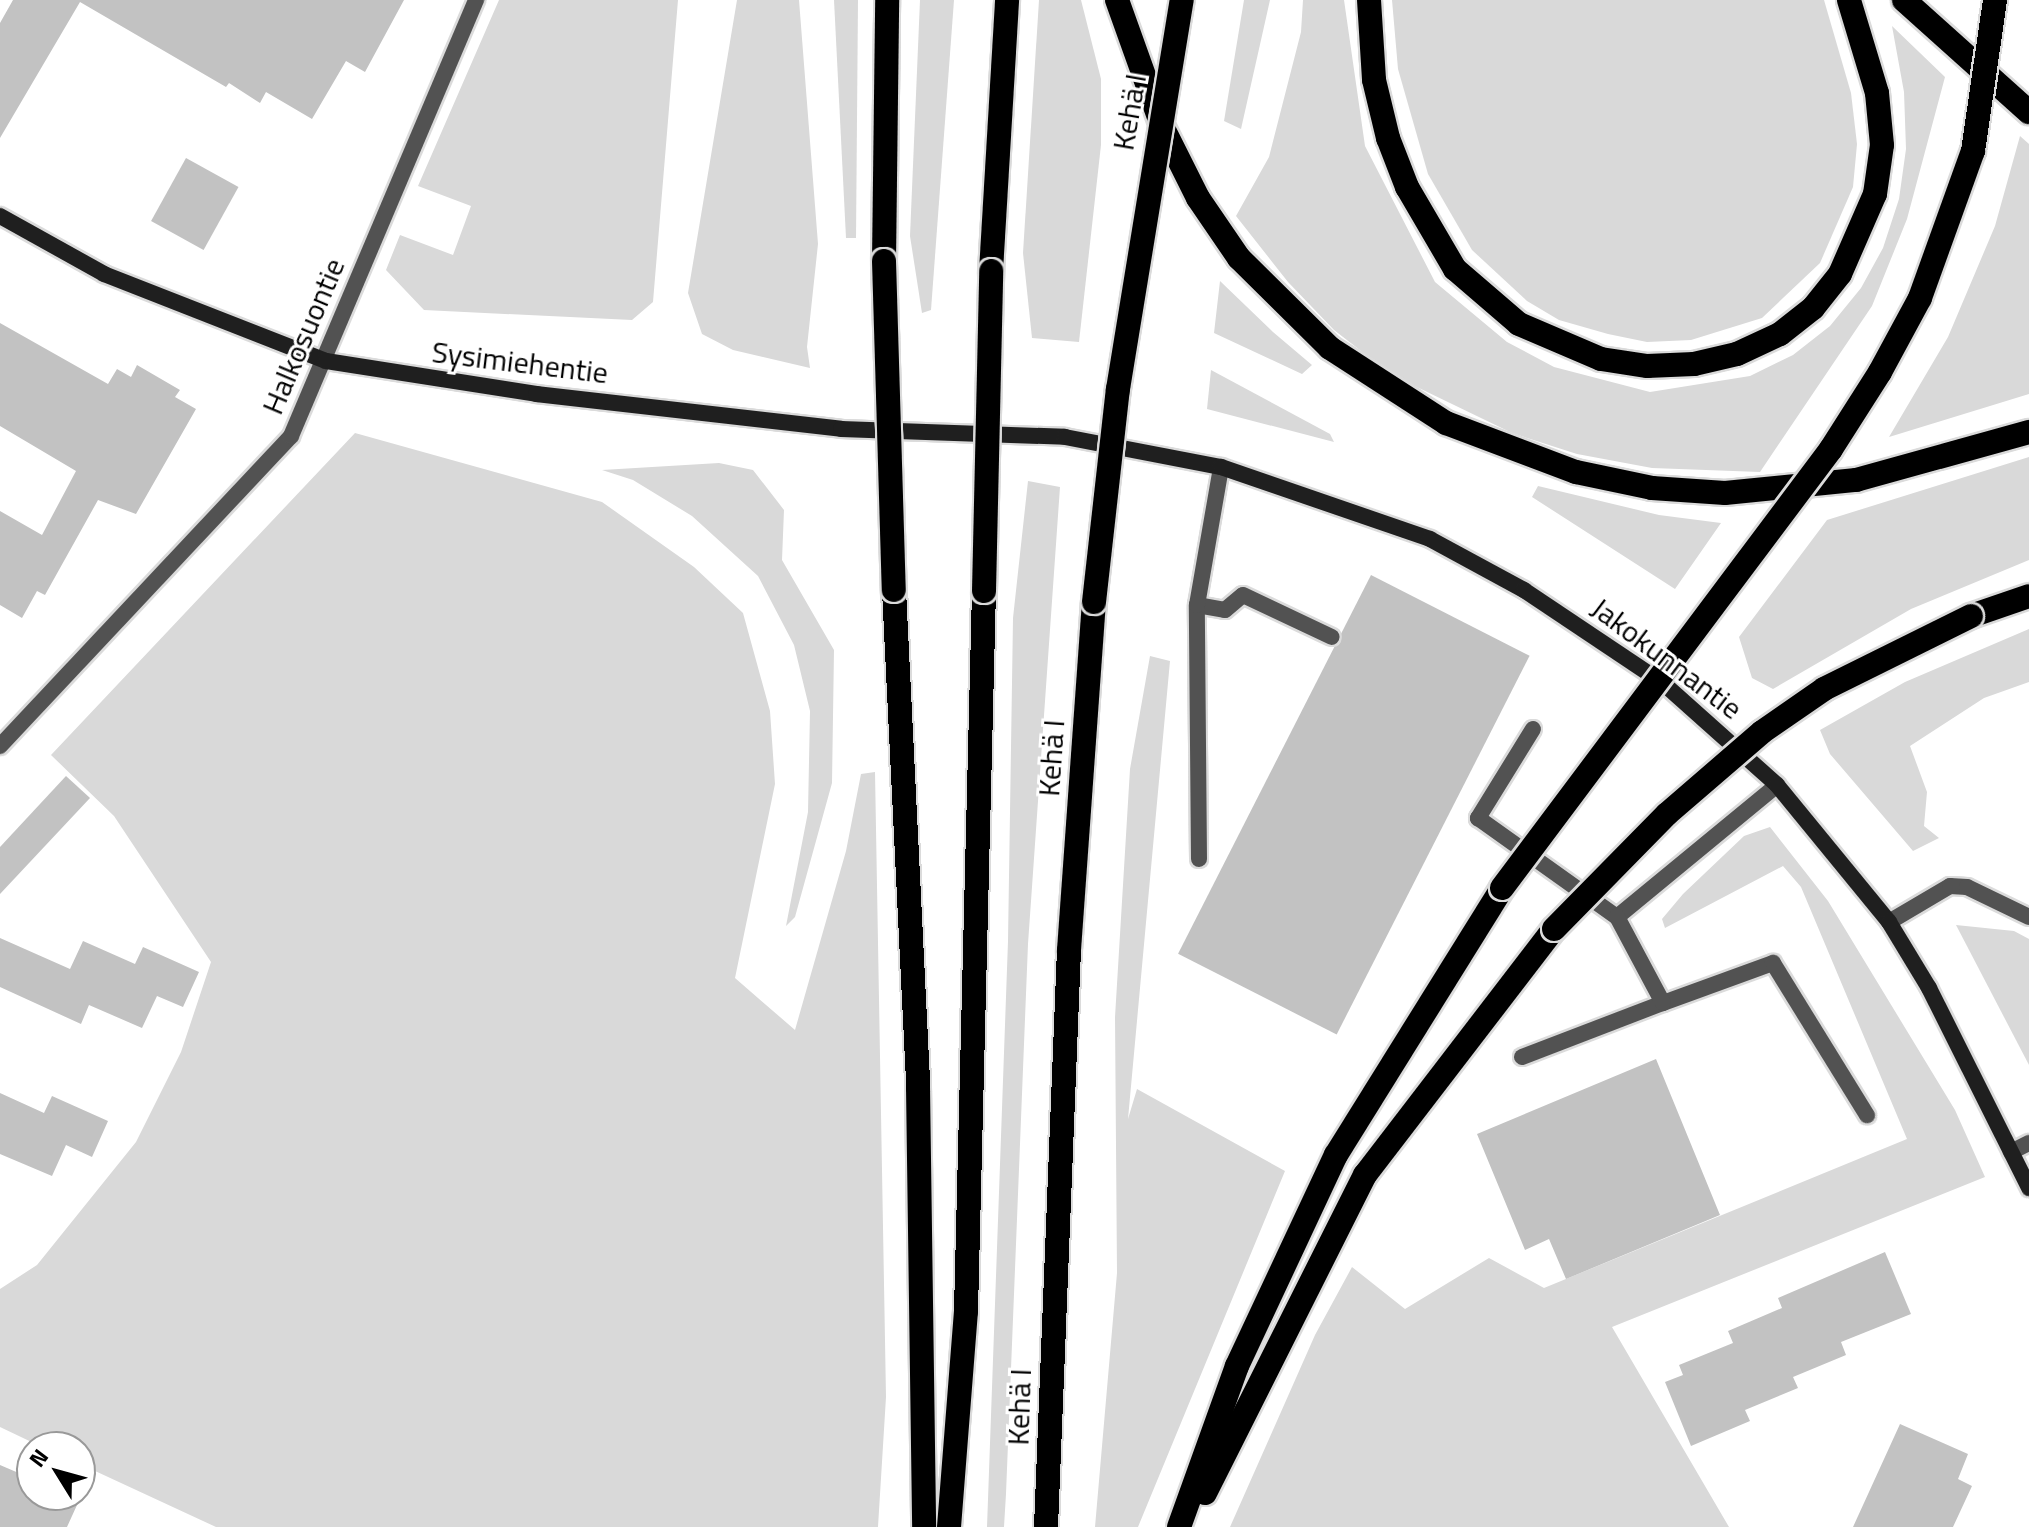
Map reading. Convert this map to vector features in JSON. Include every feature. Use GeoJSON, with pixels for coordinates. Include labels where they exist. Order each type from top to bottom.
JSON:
{"type":"FeatureCollection","features":[{"type":"Feature","properties":{"kind":"highway"},"geometry":{"type":"LineString","coordinates":[[887,0],[884,261],[894,590],[918,1087],[924,1527]]}},
{"type":"Feature","properties":{"kind":"highway","name":"Kehä I"},"geometry":{"type":"LineString","coordinates":[[949,1527],[966,1311],[991,271],[1007,0]]}},
{"type":"Feature","properties":{"kind":"highway"},"geometry":{"type":"LineString","coordinates":[[1117,0],[1162,126],[1198,198],[1239,258],[1330,348],[1446,423],[1576,472],[1652,488],[1725,493],[1856,480],[2029,432]]}},
{"type":"Feature","properties":{"kind":"highway","name":"Kehä I"},"geometry":{"type":"LineString","coordinates":[[1046,1527],[1069,950],[1094,602],[1118,389],[1182,0]]}},
{"type":"Feature","properties":{"kind":"highway"},"geometry":{"type":"LineString","coordinates":[[1369,0],[1374,80],[1388,138],[1414,201],[1455,269],[1483,298],[1532,331],[1601,359],[1647,366],[1723,357],[1780,334],[1813,308],[1840,274],[1875,194],[1882,145],[1877,93],[1849,0]]}},
{"type":"Feature","properties":{"kind":"highway"},"geometry":{"type":"LineString","coordinates":[[1904,0],[2029,112]]}},
{"type":"Feature","properties":{"kind":"highway"},"geometry":{"type":"LineString","coordinates":[[1179,1527],[1237,1366],[1336,1155],[1502,888],[1831,449],[1880,372],[1920,298],[1973,151],[1995,0]]}},
{"type":"Feature","properties":{"kind":"highway"},"geometry":{"type":"LineString","coordinates":[[1188,1527],[1365,1175],[1554,929],[1667,814],[1762,732],[1824,689],[1971,616],[2029,596]]}},
{"type":"Feature","properties":{"kind":"street","name":"Halkosuontie"},"geometry":{"type":"LineString","coordinates":[[0,746],[283,445],[326,361],[476,0]]}},
{"type":"Feature","properties":{"kind":"street","name":"Sysimiehentie"},"geometry":{"type":"LineString","coordinates":[[0,216],[104,274],[326,361],[507,390],[841,429],[1065,437]]}},
{"type":"Feature","properties":{"kind":"street","name":"Jakokunnantie"},"geometry":{"type":"LineString","coordinates":[[1065,437],[1221,467],[1430,539],[1524,590],[1663,683],[1777,785],[1889,922],[1929,988],[2029,1188]]}},
{"type":"Feature","properties":{"kind":"street"},"geometry":{"type":"LineString","coordinates":[[1199,859],[1197,605],[1221,467]]}},
{"type":"Feature","properties":{"kind":"street"},"geometry":{"type":"LineString","coordinates":[[1197,605],[1225,610],[1243,595],[1332,637]]}},
{"type":"Feature","properties":{"kind":"street"},"geometry":{"type":"LineString","coordinates":[[1533,729],[1478,818],[1617,917],[1663,1003]]}},
{"type":"Feature","properties":{"kind":"street"},"geometry":{"type":"LineString","coordinates":[[1617,917],[1777,785]]}},
{"type":"Feature","properties":{"kind":"street"},"geometry":{"type":"LineString","coordinates":[[1889,922],[1950,886],[1967,887],[2029,917]]}},
{"type":"Feature","properties":{"kind":"street"},"geometry":{"type":"LineString","coordinates":[[1522,1057],[1773,963],[1867,1115]]}},
{"type":"Feature","properties":{"kind":"street"},"geometry":{"type":"LineString","coordinates":[[2011,1152],[2029,1143]]}},
{"type":"Feature","properties":{"kind":"shaded area"},"geometry":{"type":"Polygon","coordinates":[[[499,0],[678,0],[653,302],[632,320],[424,310],[386,270],[400,235],[453,255],[471,206],[418,186],[499,0]]]}},
{"type":"Feature","properties":{"kind":"shaded area"},"geometry":{"type":"Polygon","coordinates":[[[737,0],[799,0],[818,244],[807,347],[810,368],[733,350],[702,334],[688,293],[737,0]]]}},
{"type":"Feature","properties":{"kind":"shaded area"},"geometry":{"type":"Polygon","coordinates":[[[834,0],[858,0],[856,238],[846,238],[834,0]]]}},
{"type":"Feature","properties":{"kind":"shaded area"},"geometry":{"type":"Polygon","coordinates":[[[920,0],[954,0],[931,310],[922,313],[910,236],[920,0]]]}},
{"type":"Feature","properties":{"kind":"shaded area"},"geometry":{"type":"Polygon","coordinates":[[[1039,0],[1081,0],[1101,79],[1101,145],[1079,342],[1032,338],[1023,253],[1039,0]]]}},
{"type":"Feature","properties":{"kind":"shaded area"},"geometry":{"type":"Polygon","coordinates":[[[1244,0],[1270,0],[1241,129],[1224,121],[1244,0]]]}},
{"type":"Feature","properties":{"kind":"shaded area"},"geometry":{"type":"Polygon","coordinates":[[[1303,0],[1344,0],[1365,146],[1435,282],[1507,342],[1554,367],[1650,392],[1750,376],[1793,355],[1830,326],[1861,288],[1883,248],[1899,199],[1906,149],[1904,92],[1892,26],[1945,77],[1907,219],[1872,306],[1760,472],[1652,468],[1577,454],[1512,433],[1392,375],[1334,330],[1288,282],[1236,216],[1269,157],[1301,32],[1303,0]]]}},
{"type":"Feature","properties":{"kind":"shaded area"},"geometry":{"type":"Polygon","coordinates":[[[1392,0],[1824,0],[1851,93],[1857,144],[1853,187],[1820,263],[1762,318],[1691,340],[1647,342],[1608,334],[1559,320],[1527,301],[1472,250],[1428,174],[1398,69],[1392,0]]]}},
{"type":"Feature","properties":{"kind":"shaded area"},"geometry":{"type":"Polygon","coordinates":[[[2020,136],[2029,144],[2029,394],[1889,437],[1948,337],[1995,226],[2020,136]]]}},
{"type":"Feature","properties":{"kind":"shaded area"},"geometry":{"type":"Polygon","coordinates":[[[1220,281],[1312,365],[1302,374],[1214,333],[1220,281]]]}},
{"type":"Feature","properties":{"kind":"shaded area"},"geometry":{"type":"Polygon","coordinates":[[[1211,370],[1330,434],[1334,442],[1207,409],[1211,370]]]}},
{"type":"Feature","properties":{"kind":"shaded area"},"geometry":{"type":"Polygon","coordinates":[[[355,433],[602,502],[694,567],[743,613],[770,711],[775,784],[735,978],[795,1030],[846,851],[861,774],[875,772],[886,1397],[878,1527],[216,1527],[96,1471],[96,1431],[16,1431],[16,1435],[0,1427],[0,1289],[37,1265],[136,1142],[181,1052],[211,962],[114,816],[51,755],[355,433]]]}},
{"type":"Feature","properties":{"kind":"shaded area"},"geometry":{"type":"Polygon","coordinates":[[[2029,457],[2029,560],[1911,609],[1773,689],[1752,678],[1739,637],[1827,520],[2029,457]]]}},
{"type":"Feature","properties":{"kind":"shaded area"},"geometry":{"type":"Polygon","coordinates":[[[719,463],[753,470],[784,510],[782,560],[834,650],[832,783],[795,917],[786,926],[808,812],[810,711],[794,645],[758,576],[692,516],[633,480],[602,470],[719,463]]]}},
{"type":"Feature","properties":{"kind":"shaded area"},"geometry":{"type":"Polygon","coordinates":[[[1028,481],[1060,487],[1028,944],[1004,1527],[987,1527],[1008,941],[1013,618],[1028,481]]]}},
{"type":"Feature","properties":{"kind":"shaded area"},"geometry":{"type":"Polygon","coordinates":[[[1538,486],[1659,515],[1721,523],[1675,589],[1532,497],[1538,486]]]}},
{"type":"Feature","properties":{"kind":"shaded area"},"geometry":{"type":"Polygon","coordinates":[[[2029,629],[2029,682],[1984,698],[1910,746],[1927,792],[1924,826],[1939,838],[1913,851],[1830,754],[1820,730],[1905,682],[2029,629]]]}},
{"type":"Feature","properties":{"kind":"shaded area"},"geometry":{"type":"Polygon","coordinates":[[[1150,656],[1170,661],[1128,1119],[1137,1089],[1285,1171],[1138,1527],[1095,1527],[1117,1273],[1115,1017],[1130,769],[1150,656]]]}},
{"type":"Feature","properties":{"kind":"shaded area"},"geometry":{"type":"Polygon","coordinates":[[[1770,827],[1828,901],[1955,1110],[1985,1177],[1612,1327],[1729,1527],[1230,1527],[1315,1335],[1352,1267],[1405,1309],[1489,1258],[1544,1288],[1907,1139],[1801,887],[1783,866],[1665,928],[1662,919],[1683,894],[1744,836],[1770,827]]]}},
{"type":"Feature","properties":{"kind":"shaded area"},"geometry":{"type":"Polygon","coordinates":[[[1956,925],[2014,931],[2029,939],[2029,1065],[1956,925]]]}},
{"type":"Feature","properties":{"kind":"building"},"geometry":{"type":"Polygon","coordinates":[[[13,0],[404,0],[365,72],[346,61],[312,119],[266,92],[260,103],[229,83],[226,87],[80,2],[0,138],[0,23],[13,0]]]}},
{"type":"Feature","properties":{"kind":"building"},"geometry":{"type":"Polygon","coordinates":[[[186,158],[238,187],[204,250],[151,221],[186,158]]]}},
{"type":"Feature","properties":{"kind":"building"},"geometry":{"type":"Polygon","coordinates":[[[0,323],[108,384],[117,369],[131,377],[137,365],[180,390],[175,397],[196,409],[136,514],[98,500],[45,595],[37,591],[22,618],[0,605],[0,511],[42,535],[76,471],[0,426],[0,323]]]}},
{"type":"Feature","properties":{"kind":"building"},"geometry":{"type":"Polygon","coordinates":[[[1371,575],[1530,656],[1337,1034],[1178,954],[1371,575]]]}},
{"type":"Feature","properties":{"kind":"building"},"geometry":{"type":"Polygon","coordinates":[[[66,776],[90,798],[0,894],[0,847],[66,776]]]}},
{"type":"Feature","properties":{"kind":"building"},"geometry":{"type":"Polygon","coordinates":[[[0,938],[70,969],[83,941],[135,964],[143,947],[199,972],[183,1007],[157,996],[142,1028],[89,1005],[81,1024],[0,987],[0,938]]]}},
{"type":"Feature","properties":{"kind":"building"},"geometry":{"type":"Polygon","coordinates":[[[1656,1059],[1720,1215],[1566,1279],[1549,1239],[1525,1250],[1477,1134],[1656,1059]]]}},
{"type":"Feature","properties":{"kind":"building"},"geometry":{"type":"Polygon","coordinates":[[[0,1093],[44,1113],[52,1096],[108,1121],[92,1157],[66,1145],[52,1176],[0,1154],[0,1093]]]}},
{"type":"Feature","properties":{"kind":"building"},"geometry":{"type":"Polygon","coordinates":[[[1885,1252],[1911,1314],[1841,1342],[1846,1355],[1793,1377],[1798,1388],[1745,1410],[1750,1421],[1691,1446],[1665,1382],[1683,1375],[1679,1365],[1733,1343],[1728,1331],[1782,1308],[1778,1298],[1885,1252]]]}},
{"type":"Feature","properties":{"kind":"building"},"geometry":{"type":"Polygon","coordinates":[[[1900,1424],[1968,1454],[1958,1479],[1972,1486],[1953,1527],[1853,1527],[1900,1424]]]}},
{"type":"Feature","properties":{"kind":"building"},"geometry":{"type":"Polygon","coordinates":[[[0,1465],[16,1472],[16,1511],[74,1511],[67,1527],[0,1527],[0,1465]]]}}]}
